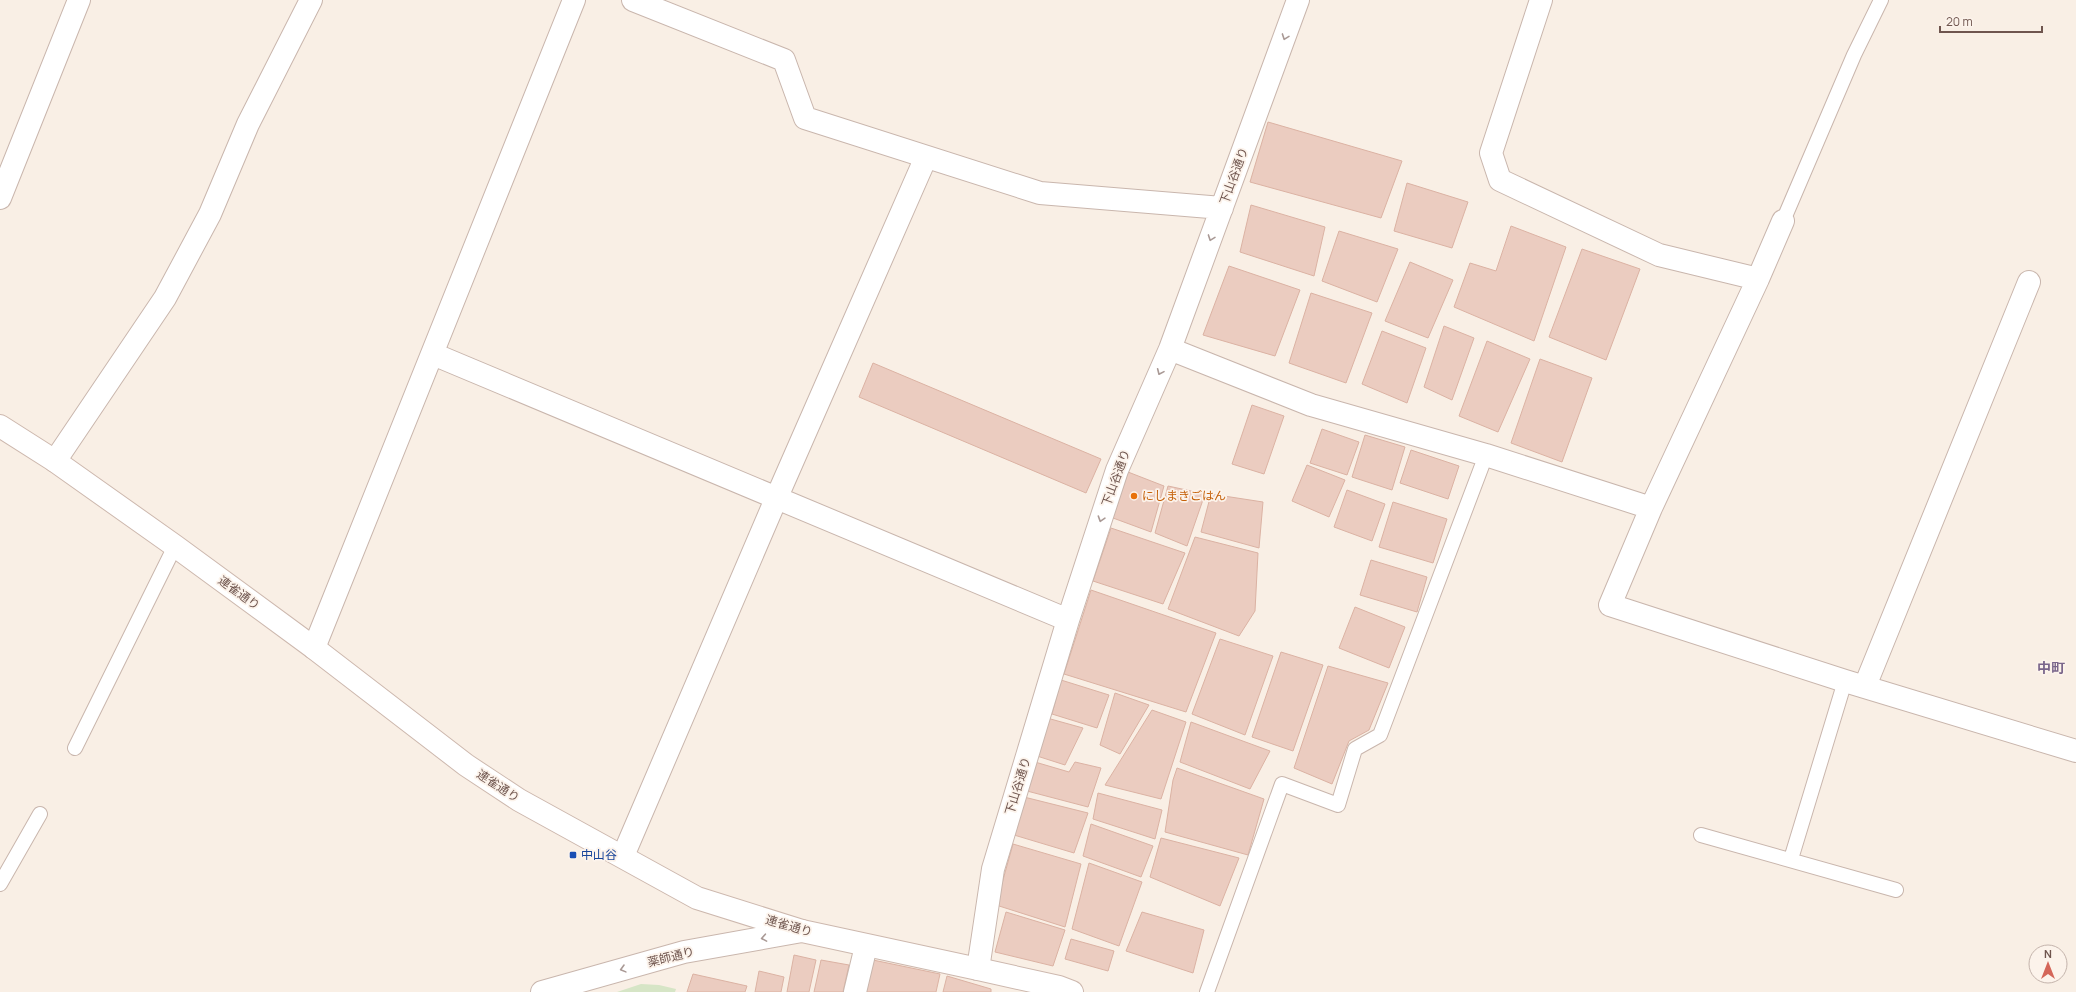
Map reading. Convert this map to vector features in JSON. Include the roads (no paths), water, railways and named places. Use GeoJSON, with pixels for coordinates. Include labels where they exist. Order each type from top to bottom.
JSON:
{"type":"FeatureCollection","features":[{"type":"Feature","properties":{"kind":"street"},"geometry":{"type":"LineString","coordinates":[[0,198],[79,0]]}},
{"type":"Feature","properties":{"kind":"street"},"geometry":{"type":"LineString","coordinates":[[55,461],[165,298],[210,214],[248,124],[311,0]]}},
{"type":"Feature","properties":{"kind":"street"},"geometry":{"type":"LineString","coordinates":[[314,648],[574,0]]}},
{"type":"Feature","properties":{"kind":"street"},"geometry":{"type":"LineString","coordinates":[[633,0],[784,60],[805,118],[1040,193],[1222,208]]}},
{"type":"Feature","properties":{"kind":"street","name":"下山谷通り"},"geometry":{"type":"LineString","coordinates":[[978,969],[993,869],[1068,620],[1117,470],[1170,348],[1298,0]]}},
{"type":"Feature","properties":{"kind":"street"},"geometry":{"type":"LineString","coordinates":[[1541,0],[1491,153],[1500,180],[1659,255],[1758,279]]}},
{"type":"Feature","properties":{"kind":"street"},"geometry":{"type":"LineString","coordinates":[[623,856],[776,499],[926,157]]}},
{"type":"Feature","properties":{"kind":"street"},"geometry":{"type":"LineString","coordinates":[[1783,221],[1758,279],[1651,508],[1610,605],[2076,751]]}},
{"type":"Feature","properties":{"kind":"street"},"geometry":{"type":"LineString","coordinates":[[1855,683],[2029,282]]}},
{"type":"Feature","properties":{"kind":"street"},"geometry":{"type":"LineString","coordinates":[[1170,348],[1311,405],[1486,455],[1651,508]]}},
{"type":"Feature","properties":{"kind":"street"},"geometry":{"type":"LineString","coordinates":[[433,354],[776,499],[1068,620]]}},
{"type":"Feature","properties":{"kind":"street","name":"連雀通り"},"geometry":{"type":"LineString","coordinates":[[0,426],[55,461],[175,546],[314,648],[466,765],[519,800],[697,898],[802,931],[1059,987],[1072,992]]}},
{"type":"Feature","properties":{"kind":"street","name":"薬師通り"},"geometry":{"type":"LineString","coordinates":[[542,992],[684,952],[802,931]]}},
{"type":"Feature","properties":{"kind":"street"},"geometry":{"type":"LineString","coordinates":[[855,992],[866,946]]}},
{"type":"Feature","properties":{"kind":"lane"},"geometry":{"type":"LineString","coordinates":[[1783,221],[1854,55],[1881,0]]}},
{"type":"Feature","properties":{"kind":"lane"},"geometry":{"type":"LineString","coordinates":[[1207,992],[1282,784],[1338,805],[1355,749],[1380,735],[1486,455]]}},
{"type":"Feature","properties":{"kind":"lane"},"geometry":{"type":"LineString","coordinates":[[75,748],[175,546]]}},
{"type":"Feature","properties":{"kind":"lane"},"geometry":{"type":"LineString","coordinates":[[1791,859],[1855,683]]}},
{"type":"Feature","properties":{"kind":"lane"},"geometry":{"type":"LineString","coordinates":[[0,884],[40,814]]}},
{"type":"Feature","properties":{"kind":"lane"},"geometry":{"type":"LineString","coordinates":[[1701,835],[1791,859],[1896,890]]}},
{"type":"Feature","properties":{"kind":"place","name":"にしまきごはん"},"geometry":{"type":"Point","coordinates":[1134,496]}},
{"type":"Feature","properties":{"kind":"place","name":"中山谷"},"geometry":{"type":"Point","coordinates":[573,855]}},
{"type":"Feature","properties":{"kind":"district","name":"中町"},"geometry":{"type":"Point","coordinates":[2051,668]}}]}
